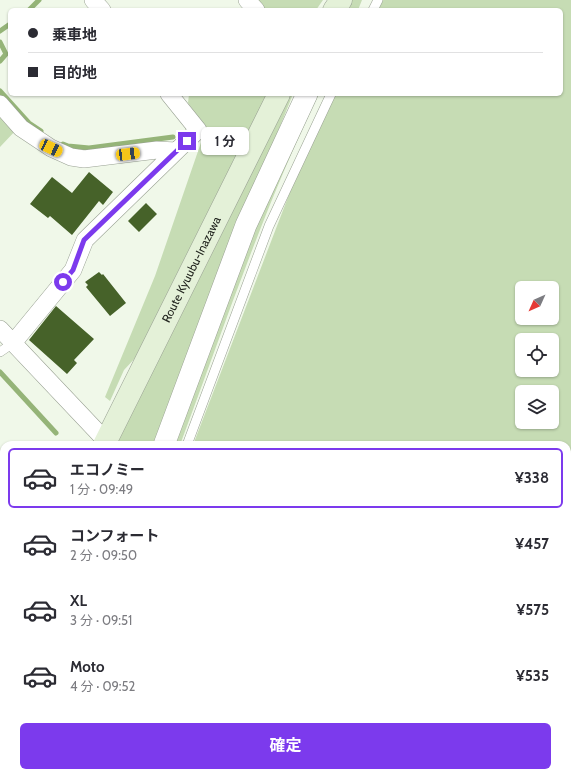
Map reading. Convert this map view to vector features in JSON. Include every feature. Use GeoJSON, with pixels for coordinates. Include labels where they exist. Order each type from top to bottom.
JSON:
{"type":"FeatureCollection","features":[{"type":"Feature","properties":{"kind":"main road","name":"Route Kyuubu-Inazawa"},"geometry":{"type":"LineString","coordinates":[[106,441],[278,96]]}},
{"type":"Feature","properties":{"kind":"street"},"geometry":{"type":"LineString","coordinates":[[94,0],[100,8]]}},
{"type":"Feature","properties":{"kind":"street"},"geometry":{"type":"LineString","coordinates":[[247,0],[254,8]]}},
{"type":"Feature","properties":{"kind":"street"},"geometry":{"type":"LineString","coordinates":[[7,348],[73,270],[84,240],[198,130],[171,96]]}},
{"type":"Feature","properties":{"kind":"street"},"geometry":{"type":"LineString","coordinates":[[165,441],[246,225],[305,96]]}},
{"type":"Feature","properties":{"kind":"street"},"geometry":{"type":"LineString","coordinates":[[0,104],[21,128],[51,148],[70,157],[84,159],[157,150],[176,151]]}},
{"type":"Feature","properties":{"kind":"street"},"geometry":{"type":"LineString","coordinates":[[0,329],[7,348],[103,441]]}},
{"type":"Feature","properties":{"kind":"lane"},"geometry":{"type":"LineString","coordinates":[[188,441],[269,226],[330,96]]}},
{"type":"Feature","properties":{"kind":"shaded area"},"geometry":{"type":"Polygon","coordinates":[[[252,0],[323,0],[317,8],[260,8],[252,0]]]}},
{"type":"Feature","properties":{"kind":"shaded area"},"geometry":{"type":"Polygon","coordinates":[[[352,0],[362,0],[359,8],[350,8],[352,0]]]}},
{"type":"Feature","properties":{"kind":"shaded area"},"geometry":{"type":"Polygon","coordinates":[[[380,0],[571,0],[571,441],[195,441],[295,179],[332,96],[563,96],[563,8],[375,8],[380,0]]]}},
{"type":"Feature","properties":{"kind":"shaded area"},"geometry":{"type":"Polygon","coordinates":[[[189,96],[271,96],[138,355],[124,370],[110,401],[105,397],[155,276],[206,128],[188,103],[189,96]]]}},
{"type":"Feature","properties":{"kind":"shaded area"},"geometry":{"type":"Polygon","coordinates":[[[284,96],[292,96],[219,278],[157,441],[110,441],[284,96]]]}},
{"type":"Feature","properties":{"kind":"shaded area"},"geometry":{"type":"Polygon","coordinates":[[[310,96],[318,96],[262,224],[181,441],[174,441],[255,226],[310,96]]]}},
{"type":"Feature","properties":{"kind":"shaded area"},"geometry":{"type":"Polygon","coordinates":[[[0,111],[17,129],[0,147],[0,111]]]}},
{"type":"Feature","properties":{"kind":"building"},"geometry":{"type":"Polygon","coordinates":[[[89,172],[113,192],[103,205],[99,201],[72,235],[50,216],[48,218],[30,204],[52,177],[72,193],[89,172]]]}},
{"type":"Feature","properties":{"kind":"building"},"geometry":{"type":"Polygon","coordinates":[[[146,203],[157,214],[139,232],[128,221],[146,203]]]}},
{"type":"Feature","properties":{"kind":"building"},"geometry":{"type":"Polygon","coordinates":[[[99,272],[102,275],[103,274],[126,303],[110,316],[86,287],[88,285],[85,282],[99,272]]]}},
{"type":"Feature","properties":{"kind":"building"},"geometry":{"type":"Polygon","coordinates":[[[56,306],[94,339],[74,360],[77,363],[67,374],[29,340],[56,306]]]}},
{"type":"Feature","properties":{"kind":"waterway"},"geometry":{"type":"LineString","coordinates":[[31,8],[39,0]]}},
{"type":"Feature","properties":{"kind":"waterway"},"geometry":{"type":"LineString","coordinates":[[0,31],[8,25]]}},
{"type":"Feature","properties":{"kind":"waterway"},"geometry":{"type":"LineString","coordinates":[[0,42],[6,54],[0,61]]}},
{"type":"Feature","properties":{"kind":"waterway"},"geometry":{"type":"LineString","coordinates":[[0,91],[29,123],[41,131]]}},
{"type":"Feature","properties":{"kind":"waterway"},"geometry":{"type":"LineString","coordinates":[[63,144],[68,146],[89,148],[173,137]]}},
{"type":"Feature","properties":{"kind":"waterway"},"geometry":{"type":"LineString","coordinates":[[0,372],[56,433]]}},
{"type":"Feature","properties":{"kind":"route"},"geometry":{"type":"LineString","coordinates":[[63,282],[73,270],[84,240],[187,141]]}}]}
